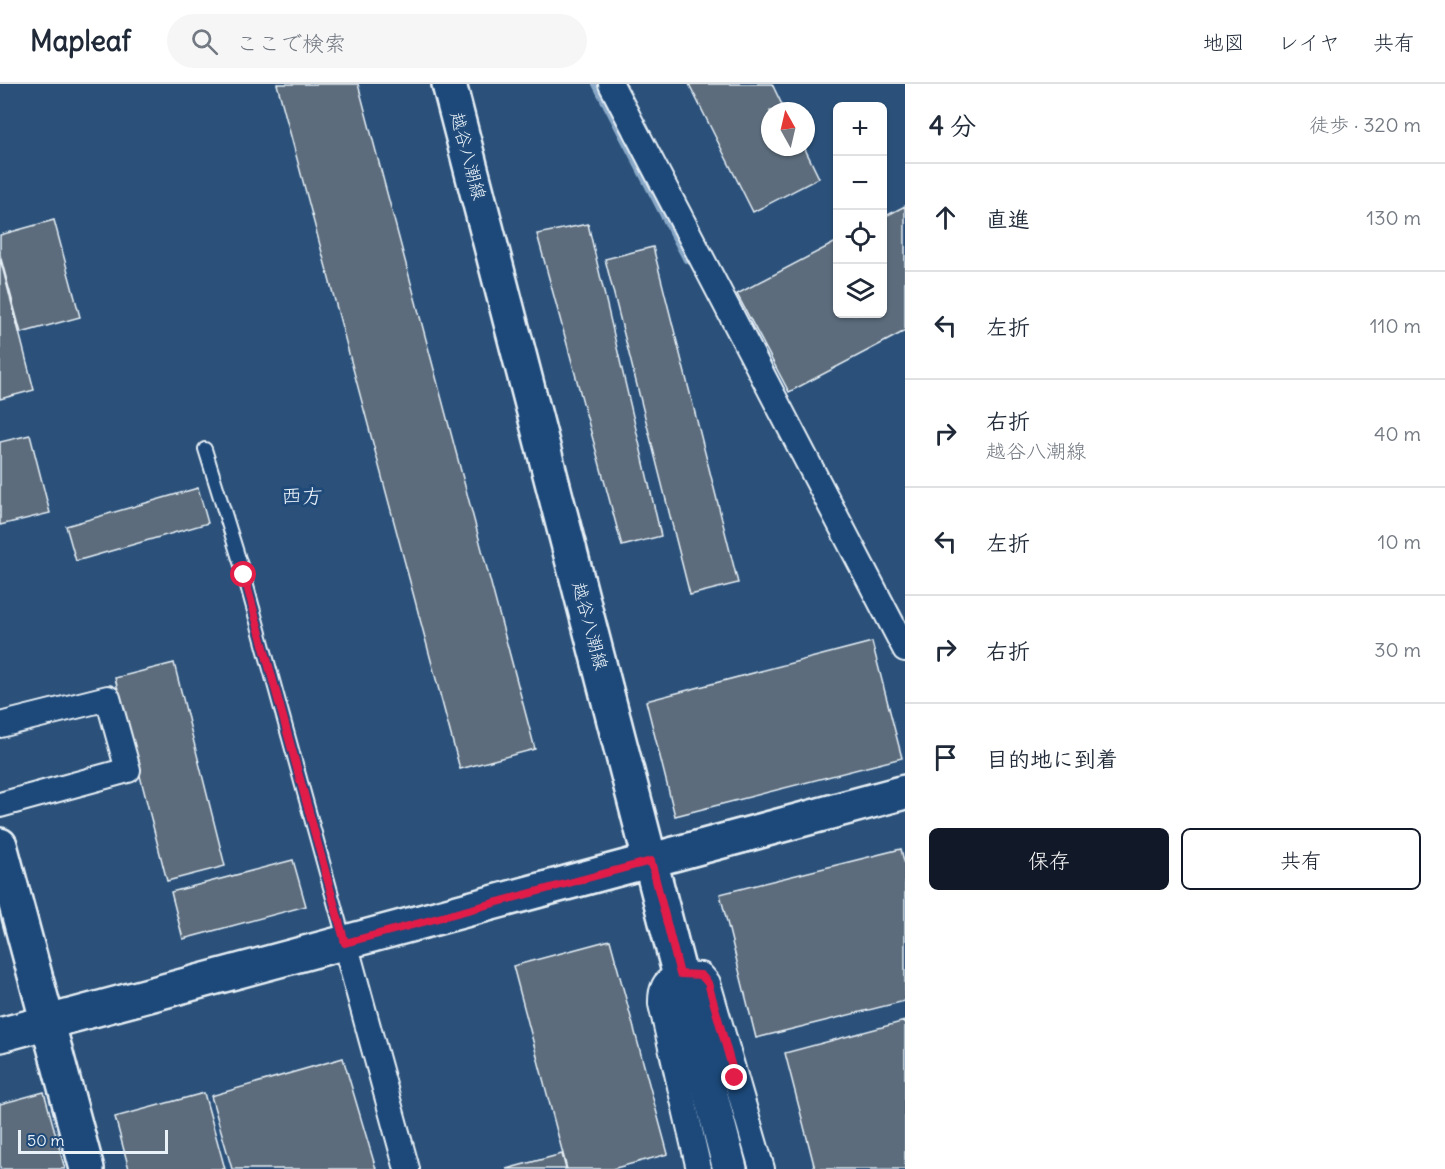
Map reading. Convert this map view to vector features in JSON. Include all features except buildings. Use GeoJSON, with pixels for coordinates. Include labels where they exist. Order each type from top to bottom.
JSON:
{"type":"FeatureCollection","features":[{"type":"Feature","properties":{"kind":"street","name":"越谷八潮線"},"geometry":{"type":"LineString","coordinates":[[449,84],[730,1169]]}},
{"type":"Feature","properties":{"kind":"street"},"geometry":{"type":"LineString","coordinates":[[611,84],[905,649]]}},
{"type":"Feature","properties":{"kind":"street"},"geometry":{"type":"LineString","coordinates":[[0,725],[108,698],[128,770],[0,805]]}},
{"type":"Feature","properties":{"kind":"street"},"geometry":{"type":"LineString","coordinates":[[0,1035],[905,792]]}},
{"type":"Feature","properties":{"kind":"street"},"geometry":{"type":"LineString","coordinates":[[0,845],[87,1169]]}},
{"type":"Feature","properties":{"kind":"street"},"geometry":{"type":"LineString","coordinates":[[345,943],[407,1169]]}},
{"type":"Feature","properties":{"kind":"street"},"geometry":{"type":"LineString","coordinates":[[699,1169],[660,1004],[660,992],[665,983],[680,974],[701,975],[708,983],[762,1169]]}},
{"type":"Feature","properties":{"kind":"lane"},"geometry":{"type":"LineString","coordinates":[[205,449],[244,575],[345,943]]}},
{"type":"Feature","properties":{"kind":"waterway"},"geometry":{"type":"LineString","coordinates":[[595,84],[686,260]]}},
{"type":"Feature","properties":{"kind":"district","name":"西方"},"geometry":{"type":"Point","coordinates":[302,496]}},
{"type":"Feature","properties":{"kind":"route"},"geometry":{"type":"LineString","coordinates":[[244,575],[345,943],[651,861],[680,974],[701,975],[708,983],[735,1078]]}}]}
